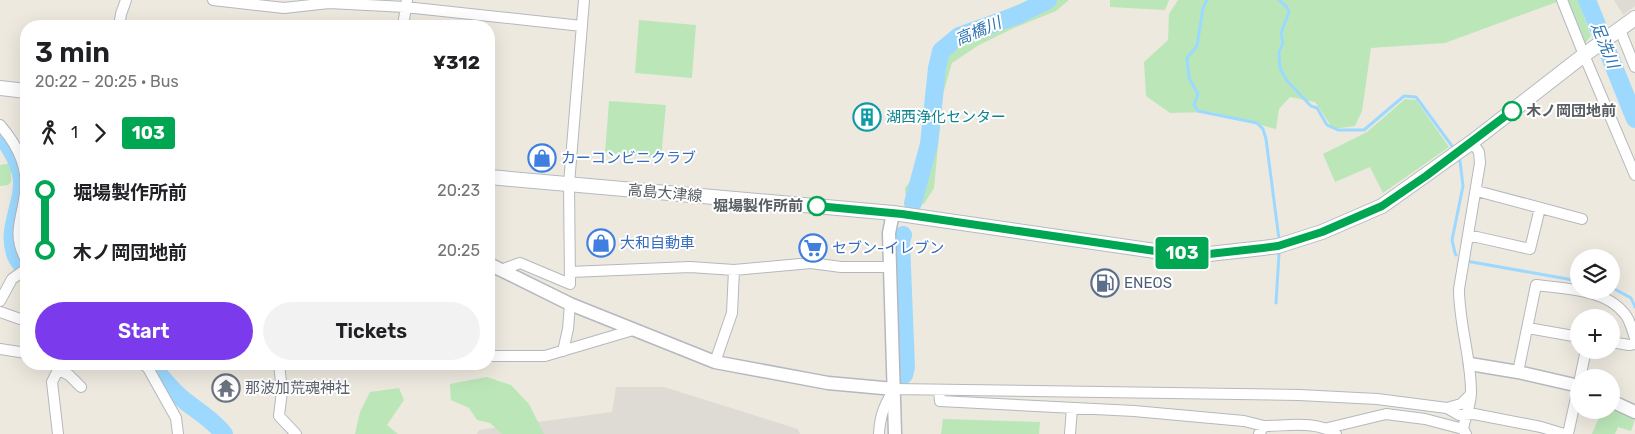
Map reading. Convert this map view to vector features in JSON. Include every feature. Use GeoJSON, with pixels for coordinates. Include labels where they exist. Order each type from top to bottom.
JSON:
{"type":"FeatureCollection","features":[{"type":"Feature","properties":{"kind":"main road"},"geometry":{"type":"LineString","coordinates":[[1472,142],[1635,18]]}},
{"type":"Feature","properties":{"kind":"main road"},"geometry":{"type":"LineString","coordinates":[[0,88],[20,90]]}},
{"type":"Feature","properties":{"kind":"main road","name":"高島大津線"},"geometry":{"type":"LineString","coordinates":[[495,178],[897,214],[1162,252],[1209,254],[1278,246],[1322,232],[1382,206],[1472,142]]}},
{"type":"Feature","properties":{"kind":"street"},"geometry":{"type":"LineString","coordinates":[[120,20],[126,0]]}},
{"type":"Feature","properties":{"kind":"street"},"geometry":{"type":"LineString","coordinates":[[215,0],[284,8],[329,3],[406,4],[582,26]]}},
{"type":"Feature","properties":{"kind":"street"},"geometry":{"type":"LineString","coordinates":[[501,270],[520,263],[570,284],[569,184],[584,0]]}},
{"type":"Feature","properties":{"kind":"street"},"geometry":{"type":"LineString","coordinates":[[1562,0],[1587,53],[1635,175]]}},
{"type":"Feature","properties":{"kind":"street"},"geometry":{"type":"LineString","coordinates":[[403,20],[406,4]]}},
{"type":"Feature","properties":{"kind":"street"},"geometry":{"type":"LineString","coordinates":[[1618,31],[1635,67]]}},
{"type":"Feature","properties":{"kind":"street"},"geometry":{"type":"LineString","coordinates":[[0,125],[15,143],[20,155]]}},
{"type":"Feature","properties":{"kind":"street"},"geometry":{"type":"LineString","coordinates":[[939,390],[940,401],[1134,411],[1244,421],[1262,430],[1312,425],[1332,431],[1386,414],[1425,419],[1464,432],[1465,415],[1470,406],[1470,364],[1459,306],[1459,289],[1477,191],[1480,164],[1479,152],[1472,142]]}},
{"type":"Feature","properties":{"kind":"street"},"geometry":{"type":"LineString","coordinates":[[1477,191],[1582,219]]}},
{"type":"Feature","properties":{"kind":"street"},"geometry":{"type":"LineString","coordinates":[[1468,235],[1530,249],[1540,208]]}},
{"type":"Feature","properties":{"kind":"street"},"geometry":{"type":"LineString","coordinates":[[895,434],[890,233],[897,214]]}},
{"type":"Feature","properties":{"kind":"street"},"geometry":{"type":"LineString","coordinates":[[20,218],[17,232],[20,244]]}},
{"type":"Feature","properties":{"kind":"street"},"geometry":{"type":"LineString","coordinates":[[570,272],[690,267],[734,270],[811,263],[841,267],[890,267]]}},
{"type":"Feature","properties":{"kind":"street"},"geometry":{"type":"LineString","coordinates":[[495,267],[570,304],[715,362],[828,383],[894,389],[1299,395],[1377,399],[1448,408],[1459,414],[1474,414],[1540,431],[1564,434]]}},
{"type":"Feature","properties":{"kind":"street"},"geometry":{"type":"LineString","coordinates":[[715,362],[732,313],[734,270]]}},
{"type":"Feature","properties":{"kind":"street"},"geometry":{"type":"LineString","coordinates":[[0,301],[6,286],[20,273]]}},
{"type":"Feature","properties":{"kind":"street"},"geometry":{"type":"LineString","coordinates":[[1518,372],[1536,285],[1598,295],[1615,303],[1626,314],[1635,338]]}},
{"type":"Feature","properties":{"kind":"street"},"geometry":{"type":"LineString","coordinates":[[563,351],[568,329],[570,304]]}},
{"type":"Feature","properties":{"kind":"street"},"geometry":{"type":"LineString","coordinates":[[0,312],[20,319]]}},
{"type":"Feature","properties":{"kind":"street"},"geometry":{"type":"LineString","coordinates":[[1528,328],[1570,335]]}},
{"type":"Feature","properties":{"kind":"street"},"geometry":{"type":"LineString","coordinates":[[495,356],[545,356],[632,330]]}},
{"type":"Feature","properties":{"kind":"street"},"geometry":{"type":"LineString","coordinates":[[1620,344],[1635,344]]}},
{"type":"Feature","properties":{"kind":"street"},"geometry":{"type":"LineString","coordinates":[[0,349],[20,352]]}},
{"type":"Feature","properties":{"kind":"street"},"geometry":{"type":"LineString","coordinates":[[1470,364],[1570,383]]}},
{"type":"Feature","properties":{"kind":"street"},"geometry":{"type":"LineString","coordinates":[[58,370],[52,382],[58,434]]}},
{"type":"Feature","properties":{"kind":"street"},"geometry":{"type":"LineString","coordinates":[[63,370],[81,387]]}},
{"type":"Feature","properties":{"kind":"street"},"geometry":{"type":"LineString","coordinates":[[149,370],[176,418],[178,434]]}},
{"type":"Feature","properties":{"kind":"street"},"geometry":{"type":"LineString","coordinates":[[280,370],[282,391],[279,416],[296,434]]}},
{"type":"Feature","properties":{"kind":"street"},"geometry":{"type":"LineString","coordinates":[[879,434],[883,408],[894,389]]}},
{"type":"Feature","properties":{"kind":"street"},"geometry":{"type":"LineString","coordinates":[[1448,408],[1461,404],[1471,394]]}},
{"type":"Feature","properties":{"kind":"street"},"geometry":{"type":"LineString","coordinates":[[1620,405],[1635,412]]}},
{"type":"Feature","properties":{"kind":"street"},"geometry":{"type":"LineString","coordinates":[[1070,434],[1072,408]]}},
{"type":"Feature","properties":{"kind":"street"},"geometry":{"type":"LineString","coordinates":[[1568,434],[1571,419]]}},
{"type":"Feature","properties":{"kind":"shaded area"},"geometry":{"type":"Polygon","coordinates":[[[1614,0],[1635,0],[1635,6],[1623,15],[1614,0]]]}},
{"type":"Feature","properties":{"kind":"shaded area"},"geometry":{"type":"Polygon","coordinates":[[[616,387],[664,387],[798,429],[800,434],[477,434],[479,430],[612,412],[616,387]]]}},
{"type":"Feature","properties":{"kind":"green space"},"geometry":{"type":"Polygon","coordinates":[[[1029,0],[1069,0],[1056,11],[979,45],[952,63],[943,94],[934,188],[924,204],[906,201],[905,188],[915,175],[937,47],[964,27],[1029,0]]]}},
{"type":"Feature","properties":{"kind":"green space"},"geometry":{"type":"Polygon","coordinates":[[[1110,0],[1169,0],[1165,10],[1110,7],[1110,0]]]}},
{"type":"Feature","properties":{"kind":"green space"},"geometry":{"type":"Polygon","coordinates":[[[1178,0],[1556,0],[1557,2],[1445,43],[1371,48],[1362,111],[1355,126],[1333,129],[1315,102],[1290,97],[1279,109],[1276,129],[1212,112],[1170,113],[1146,96],[1144,62],[1168,40],[1169,14],[1178,0]]]}},
{"type":"Feature","properties":{"kind":"green space"},"geometry":{"type":"Polygon","coordinates":[[[1566,0],[1578,0],[1591,36],[1584,45],[1566,0]]]}},
{"type":"Feature","properties":{"kind":"green space"},"geometry":{"type":"Polygon","coordinates":[[[639,20],[696,25],[692,78],[635,73],[639,20]]]}},
{"type":"Feature","properties":{"kind":"green space"},"geometry":{"type":"Polygon","coordinates":[[[1405,99],[1416,100],[1449,147],[1383,193],[1370,167],[1335,182],[1323,154],[1367,132],[1405,99]]]}},
{"type":"Feature","properties":{"kind":"green space"},"geometry":{"type":"Polygon","coordinates":[[[609,101],[666,105],[661,158],[605,153],[609,101]]]}},
{"type":"Feature","properties":{"kind":"green space"},"geometry":{"type":"Polygon","coordinates":[[[0,165],[11,165],[11,182],[8,185],[0,186],[0,165]]]}},
{"type":"Feature","properties":{"kind":"green space"},"geometry":{"type":"Polygon","coordinates":[[[487,377],[511,385],[529,404],[544,434],[502,434],[490,423],[477,420],[469,408],[451,400],[450,384],[487,377]]]}},
{"type":"Feature","properties":{"kind":"green space"},"geometry":{"type":"Polygon","coordinates":[[[399,388],[404,400],[387,425],[398,434],[355,434],[360,412],[370,392],[399,388]]]}},
{"type":"Feature","properties":{"kind":"green space"},"geometry":{"type":"Polygon","coordinates":[[[1620,413],[1635,419],[1631,431],[1618,427],[1615,434],[1592,434],[1598,419],[1620,419],[1620,413]]]}},
{"type":"Feature","properties":{"kind":"green space"},"geometry":{"type":"Polygon","coordinates":[[[943,419],[1040,422],[1039,434],[941,434],[943,419]]]}},
{"type":"Feature","properties":{"kind":"waterway","name":"高橋川"},"geometry":{"type":"LineString","coordinates":[[913,203],[929,144],[937,68],[941,51],[959,36],[1018,15],[1048,0]]}},
{"type":"Feature","properties":{"kind":"waterway"},"geometry":{"type":"LineString","coordinates":[[1207,0],[1203,8],[1197,46],[1187,58],[1189,78],[1198,94],[1194,105],[1198,111],[1257,123],[1263,129],[1266,139],[1279,239]]}},
{"type":"Feature","properties":{"kind":"waterway"},"geometry":{"type":"LineString","coordinates":[[1279,0],[1287,7],[1289,12],[1281,33],[1283,43],[1279,52],[1280,68],[1287,81],[1311,106],[1317,108],[1327,125],[1338,130],[1364,130],[1404,96],[1416,97],[1452,146]]}},
{"type":"Feature","properties":{"kind":"waterway","name":"足洗川"},"geometry":{"type":"LineString","coordinates":[[1587,0],[1635,119]]}},
{"type":"Feature","properties":{"kind":"waterway"},"geometry":{"type":"LineString","coordinates":[[0,133],[20,168]]}},
{"type":"Feature","properties":{"kind":"waterway"},"geometry":{"type":"LineString","coordinates":[[1456,255],[1452,240],[1463,186],[1460,161]]}},
{"type":"Feature","properties":{"kind":"waterway"},"geometry":{"type":"LineString","coordinates":[[20,199],[13,237],[13,248],[20,262]]}},
{"type":"Feature","properties":{"kind":"waterway","name":"高橋川"},"geometry":{"type":"LineString","coordinates":[[903,235],[901,242],[906,367],[904,375]]}},
{"type":"Feature","properties":{"kind":"waterway"},"geometry":{"type":"LineString","coordinates":[[1276,303],[1279,254]]}},
{"type":"Feature","properties":{"kind":"waterway"},"geometry":{"type":"LineString","coordinates":[[1466,261],[1570,279]]}},
{"type":"Feature","properties":{"kind":"waterway"},"geometry":{"type":"LineString","coordinates":[[1620,292],[1631,298],[1635,307]]}},
{"type":"Feature","properties":{"kind":"waterway"},"geometry":{"type":"LineString","coordinates":[[156,370],[176,393],[211,420],[224,434]]}},
{"type":"Feature","properties":{"kind":"bus line","name":"103"},"geometry":{"type":"LineString","coordinates":[[817,206],[902,214],[1162,252],[1209,254],[1278,246],[1322,232],[1382,206],[1426,176],[1512,111]]}},
{"type":"Feature","properties":{"kind":"place","name":"木ノ岡団地前"},"geometry":{"type":"Point","coordinates":[1512,111]}},
{"type":"Feature","properties":{"kind":"place","name":"湖西浄化センター"},"geometry":{"type":"Point","coordinates":[867,117]}},
{"type":"Feature","properties":{"kind":"place","name":"カーコンビニクラブ"},"geometry":{"type":"Point","coordinates":[542,158]}},
{"type":"Feature","properties":{"kind":"place","name":"堀場製作所前"},"geometry":{"type":"Point","coordinates":[817,206]}},
{"type":"Feature","properties":{"kind":"place","name":"大和自動車"},"geometry":{"type":"Point","coordinates":[601,243]}},
{"type":"Feature","properties":{"kind":"place","name":"セブン-イレブン"},"geometry":{"type":"Point","coordinates":[813,248]}},
{"type":"Feature","properties":{"kind":"place","name":"ENEOS"},"geometry":{"type":"Point","coordinates":[1105,283]}},
{"type":"Feature","properties":{"kind":"place","name":"那波加荒魂神社"},"geometry":{"type":"Point","coordinates":[226,388]}}]}
